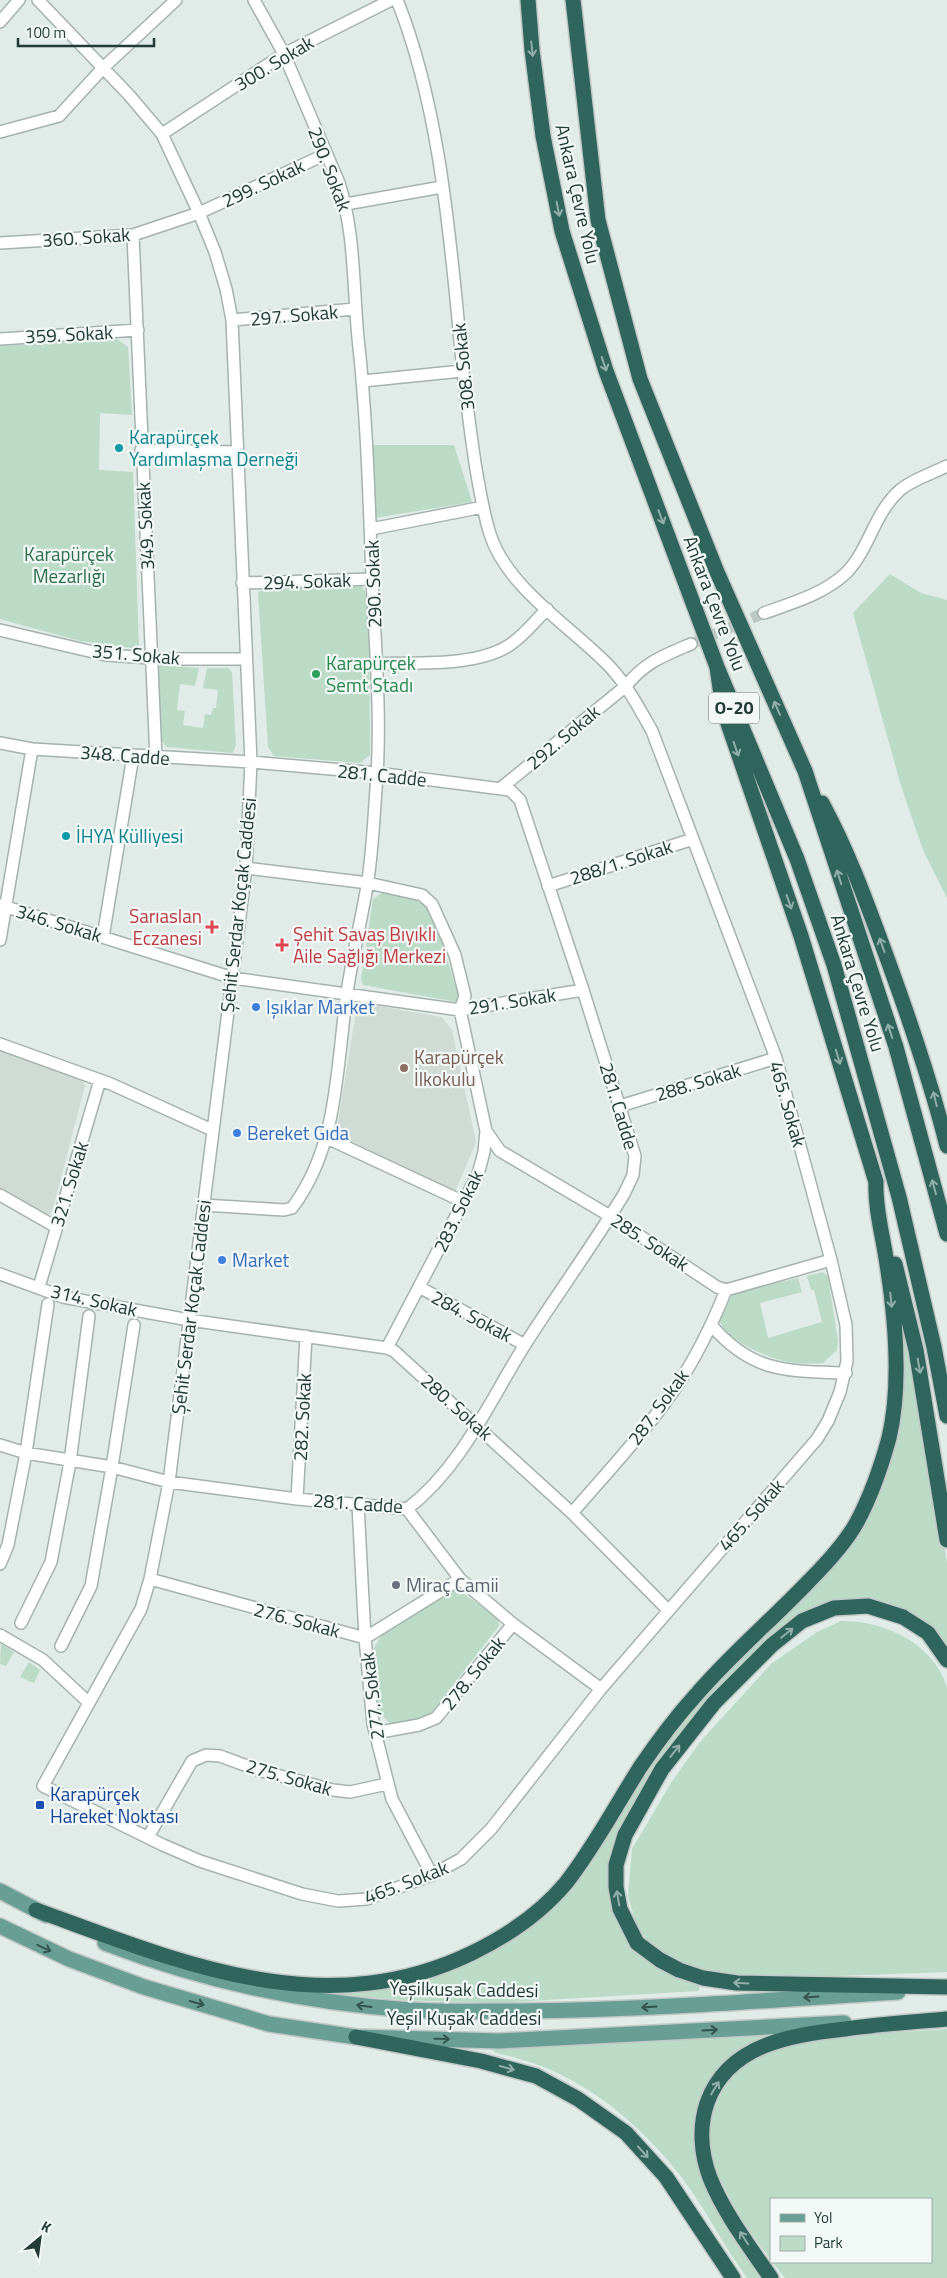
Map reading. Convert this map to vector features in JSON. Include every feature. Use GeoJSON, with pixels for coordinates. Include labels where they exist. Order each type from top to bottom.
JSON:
{"type":"FeatureCollection","features":[{"type":"Feature","properties":{"kind":"highway","name":"Ankara Çevre Yolu"},"geometry":{"type":"LineString","coordinates":[[528,0],[532,50],[543,136],[562,231],[606,371],[717,668],[797,859],[834,965],[899,1197],[934,1347],[947,1416]]}},
{"type":"Feature","properties":{"kind":"highway","name":"Ankara Çevre Yolu"},"geometry":{"type":"LineString","coordinates":[[573,0],[598,220],[640,379],[717,572],[804,771],[896,1047],[947,1234]]}},
{"type":"Feature","properties":{"kind":"highway"},"geometry":{"type":"LineString","coordinates":[[717,668],[723,710],[801,936],[876,1182],[916,1350],[947,1540]]}},
{"type":"Feature","properties":{"kind":"highway"},"geometry":{"type":"LineString","coordinates":[[804,771],[841,836],[869,908],[930,1082],[947,1146]]}},
{"type":"Feature","properties":{"kind":"highway"},"geometry":{"type":"LineString","coordinates":[[36,1910],[151,1951],[230,1975],[273,1982],[336,1986],[390,1980],[431,1970],[490,1944],[529,1919],[564,1886],[597,1840],[642,1765],[676,1718],[720,1667],[780,1612],[826,1564],[856,1524],[876,1482],[890,1434],[895,1382],[894,1325],[887,1260],[875,1200],[876,1182]]}},
{"type":"Feature","properties":{"kind":"highway"},"geometry":{"type":"LineString","coordinates":[[947,1660],[928,1633],[903,1617],[868,1606],[834,1608],[802,1621],[772,1645],[714,1703],[662,1769],[625,1835],[616,1866],[616,1887],[620,1909],[637,1943],[660,1960],[679,1970],[703,1978],[737,1983],[947,1988]]}},
{"type":"Feature","properties":{"kind":"highway"},"geometry":{"type":"LineString","coordinates":[[771,2278],[722,2202],[706,2166],[702,2142],[703,2118],[710,2096],[720,2078],[732,2064],[743,2056],[783,2038],[877,2025],[947,2018]]}},
{"type":"Feature","properties":{"kind":"highway"},"geometry":{"type":"LineString","coordinates":[[356,2037],[481,2062],[536,2076],[578,2099],[626,2133],[666,2177],[733,2278]]}},
{"type":"Feature","properties":{"kind":"main road","name":"Yeşilkuşak Caddesi"},"geometry":{"type":"LineString","coordinates":[[0,1891],[96,1939],[164,1965],[206,1977],[278,1993],[392,2008],[449,2012],[596,2011],[947,1988]]}},
{"type":"Feature","properties":{"kind":"main road","name":"Yeşil Kuşak Caddesi"},"geometry":{"type":"LineString","coordinates":[[0,1926],[69,1959],[144,1987],[269,2024],[356,2037],[499,2041],[947,2018]]}},
{"type":"Feature","properties":{"kind":"street"},"geometry":{"type":"LineString","coordinates":[[0,22],[19,0]]}},
{"type":"Feature","properties":{"kind":"street","name":"Şehit Serdar Koçak Caddesi"},"geometry":{"type":"LineString","coordinates":[[38,0],[103,68],[162,134],[199,212],[222,273],[232,320],[245,659],[251,762],[246,868],[233,978],[212,1130],[169,1482],[150,1579],[135,1621],[88,1702],[43,1786]]}},
{"type":"Feature","properties":{"kind":"street"},"geometry":{"type":"LineString","coordinates":[[0,132],[59,116],[103,68],[176,0]]}},
{"type":"Feature","properties":{"kind":"street","name":"290. Sokak"},"geometry":{"type":"LineString","coordinates":[[204,1205],[284,1210],[292,1208],[300,1198],[320,1159],[327,1138],[336,1090],[347,992],[368,883],[377,773],[376,664],[363,381],[346,204],[284,54],[254,0]]}},
{"type":"Feature","properties":{"kind":"street","name":"300. Sokak"},"geometry":{"type":"LineString","coordinates":[[162,134],[284,54],[391,0]]}},
{"type":"Feature","properties":{"kind":"street","name":"308. Sokak"},"geometry":{"type":"LineString","coordinates":[[396,0],[421,69],[442,187],[462,371],[483,507],[490,535],[500,558],[512,574],[547,609],[604,660],[626,686]]}},
{"type":"Feature","properties":{"kind":"street","name":"299. Sokak"},"geometry":{"type":"LineString","coordinates":[[199,212],[326,154]]}},
{"type":"Feature","properties":{"kind":"street"},"geometry":{"type":"LineString","coordinates":[[346,204],[442,187]]}},
{"type":"Feature","properties":{"kind":"street","name":"360. Sokak"},"geometry":{"type":"LineString","coordinates":[[0,243],[133,235],[199,212]]}},
{"type":"Feature","properties":{"kind":"street","name":"349. Sokak"},"geometry":{"type":"LineString","coordinates":[[133,235],[156,758]]}},
{"type":"Feature","properties":{"kind":"street","name":"297. Sokak"},"geometry":{"type":"LineString","coordinates":[[232,320],[355,309]]}},
{"type":"Feature","properties":{"kind":"street","name":"359. Sokak"},"geometry":{"type":"LineString","coordinates":[[0,339],[138,330]]}},
{"type":"Feature","properties":{"kind":"street"},"geometry":{"type":"LineString","coordinates":[[363,381],[462,371]]}},
{"type":"Feature","properties":{"kind":"street"},"geometry":{"type":"LineString","coordinates":[[142,450],[237,452]]}},
{"type":"Feature","properties":{"kind":"street"},"geometry":{"type":"LineString","coordinates":[[764,613],[804,598],[832,584],[853,565],[883,510],[900,490],[914,481],[947,466]]}},
{"type":"Feature","properties":{"kind":"street"},"geometry":{"type":"LineString","coordinates":[[371,529],[483,507]]}},
{"type":"Feature","properties":{"kind":"street","name":"294. Sokak"},"geometry":{"type":"LineString","coordinates":[[242,583],[372,578]]}},
{"type":"Feature","properties":{"kind":"street"},"geometry":{"type":"LineString","coordinates":[[376,664],[458,660],[495,652],[519,638],[547,609]]}},
{"type":"Feature","properties":{"kind":"street","name":"351. Sokak"},"geometry":{"type":"LineString","coordinates":[[0,630],[106,655],[151,658],[245,659]]}},
{"type":"Feature","properties":{"kind":"street","name":"292. Sokak"},"geometry":{"type":"LineString","coordinates":[[501,788],[626,686],[638,671],[649,663],[691,644]]}},
{"type":"Feature","properties":{"kind":"street","name":"465. Sokak"},"geometry":{"type":"LineString","coordinates":[[43,1786],[180,1853],[302,1894],[338,1901],[367,1899],[432,1875],[461,1859],[491,1829],[601,1688],[810,1447],[834,1408],[846,1373],[846,1326],[832,1260],[776,1058],[652,732],[626,686]]}},
{"type":"Feature","properties":{"kind":"street","name":"348. Cadde"},"geometry":{"type":"LineString","coordinates":[[0,743],[32,749],[156,758],[251,762]]}},
{"type":"Feature","properties":{"kind":"street"},"geometry":{"type":"LineString","coordinates":[[0,940],[3,906],[32,749]]}},
{"type":"Feature","properties":{"kind":"street"},"geometry":{"type":"LineString","coordinates":[[104,937],[133,756]]}},
{"type":"Feature","properties":{"kind":"street","name":"281. Cadde"},"geometry":{"type":"LineString","coordinates":[[0,1445],[26,1453],[70,1462],[112,1467],[169,1482],[297,1499],[408,1509],[449,1466],[478,1425],[525,1345],[628,1186],[634,1166],[632,1144],[520,800],[510,790],[501,788],[377,773],[251,762]]}},
{"type":"Feature","properties":{"kind":"street","name":"288/1. Sokak"},"geometry":{"type":"LineString","coordinates":[[548,886],[693,838]]}},
{"type":"Feature","properties":{"kind":"street","name":"283. Sokak"},"geometry":{"type":"LineString","coordinates":[[246,868],[368,883],[422,895],[432,904],[455,954],[465,996],[460,1010],[486,1131],[481,1165],[464,1202],[388,1348]]}},
{"type":"Feature","properties":{"kind":"street","name":"346. Sokak"},"geometry":{"type":"LineString","coordinates":[[3,906],[233,978]]}},
{"type":"Feature","properties":{"kind":"street","name":"291. Sokak"},"geometry":{"type":"LineString","coordinates":[[233,978],[347,992],[460,1010],[583,990]]}},
{"type":"Feature","properties":{"kind":"street"},"geometry":{"type":"LineString","coordinates":[[0,1044],[100,1080],[212,1130]]}},
{"type":"Feature","properties":{"kind":"street","name":"288. Sokak"},"geometry":{"type":"LineString","coordinates":[[620,1106],[776,1058]]}},
{"type":"Feature","properties":{"kind":"street","name":"321. Sokak"},"geometry":{"type":"LineString","coordinates":[[39,1287],[100,1080]]}},
{"type":"Feature","properties":{"kind":"street","name":"285. Sokak"},"geometry":{"type":"LineString","coordinates":[[486,1131],[500,1150],[610,1216],[717,1287],[726,1290]]}},
{"type":"Feature","properties":{"kind":"street"},"geometry":{"type":"LineString","coordinates":[[327,1138],[464,1202]]}},
{"type":"Feature","properties":{"kind":"street"},"geometry":{"type":"LineString","coordinates":[[481,1165],[500,1150]]}},
{"type":"Feature","properties":{"kind":"street"},"geometry":{"type":"LineString","coordinates":[[0,1195],[56,1227]]}},
{"type":"Feature","properties":{"kind":"street"},"geometry":{"type":"LineString","coordinates":[[726,1290],[832,1260]]}},
{"type":"Feature","properties":{"kind":"street","name":"314. Sokak"},"geometry":{"type":"LineString","coordinates":[[0,1274],[63,1296],[189,1320]]}},
{"type":"Feature","properties":{"kind":"street","name":"284. Sokak"},"geometry":{"type":"LineString","coordinates":[[419,1287],[525,1345]]}},
{"type":"Feature","properties":{"kind":"street","name":"287. Sokak"},"geometry":{"type":"LineString","coordinates":[[572,1513],[665,1404],[712,1326],[726,1290]]}},
{"type":"Feature","properties":{"kind":"street"},"geometry":{"type":"LineString","coordinates":[[0,1564],[8,1545],[26,1453],[48,1304]]}},
{"type":"Feature","properties":{"kind":"street"},"geometry":{"type":"LineString","coordinates":[[22,1623],[51,1562],[70,1462],[89,1316]]}},
{"type":"Feature","properties":{"kind":"street","name":"280. Sokak"},"geometry":{"type":"LineString","coordinates":[[189,1320],[388,1348],[403,1358],[478,1425],[572,1513],[668,1610]]}},
{"type":"Feature","properties":{"kind":"street"},"geometry":{"type":"LineString","coordinates":[[61,1646],[91,1586],[134,1325]]}},
{"type":"Feature","properties":{"kind":"street"},"geometry":{"type":"LineString","coordinates":[[712,1326],[740,1353],[765,1364],[802,1372],[846,1373]]}},
{"type":"Feature","properties":{"kind":"street","name":"282. Sokak"},"geometry":{"type":"LineString","coordinates":[[297,1499],[306,1336]]}},
{"type":"Feature","properties":{"kind":"street","name":"277. Sokak"},"geometry":{"type":"LineString","coordinates":[[358,1505],[370,1710],[374,1733],[387,1784],[401,1818],[432,1875]]}},
{"type":"Feature","properties":{"kind":"street"},"geometry":{"type":"LineString","coordinates":[[408,1509],[460,1579],[512,1624],[601,1688]]}},
{"type":"Feature","properties":{"kind":"street","name":"276. Sokak"},"geometry":{"type":"LineString","coordinates":[[150,1579],[365,1638],[460,1579]]}},
{"type":"Feature","properties":{"kind":"street","name":"278. Sokak"},"geometry":{"type":"LineString","coordinates":[[374,1733],[419,1725],[436,1718],[512,1624]]}},
{"type":"Feature","properties":{"kind":"street"},"geometry":{"type":"LineString","coordinates":[[0,1635],[43,1660],[88,1702]]}},
{"type":"Feature","properties":{"kind":"street","name":"275. Sokak"},"geometry":{"type":"LineString","coordinates":[[148,1837],[192,1761],[212,1754],[273,1774],[338,1791],[350,1792],[387,1784]]}},
{"type":"Feature","properties":{"kind":"shaded area","name":"Karapürçek İlkokulu"},"geometry":{"type":"Polygon","coordinates":[[[367,1004],[442,1017],[452,1030],[476,1142],[455,1192],[336,1134],[356,1012],[367,1004]]]}},
{"type":"Feature","properties":{"kind":"shaded area"},"geometry":{"type":"Polygon","coordinates":[[[0,1052],[82,1080],[85,1086],[52,1212],[47,1216],[0,1188],[0,1052]]]}},
{"type":"Feature","properties":{"kind":"green space","name":"Karapürçek Mezarlığı"},"geometry":{"type":"Polygon","coordinates":[[[117,339],[128,347],[132,415],[100,413],[99,470],[133,472],[139,649],[80,641],[0,619],[0,346],[117,339]]]}},
{"type":"Feature","properties":{"kind":"green space"},"geometry":{"type":"Polygon","coordinates":[[[372,445],[454,445],[472,502],[375,518],[372,445]]]}},
{"type":"Feature","properties":{"kind":"green space"},"geometry":{"type":"Polygon","coordinates":[[[890,574],[921,593],[947,600],[947,898],[923,850],[901,786],[853,613],[890,574]]]}},
{"type":"Feature","properties":{"kind":"green space","name":"Karapürçek Semt Stadı"},"geometry":{"type":"Polygon","coordinates":[[[362,586],[369,600],[370,755],[360,763],[274,756],[268,747],[258,593],[266,587],[362,586]]]}},
{"type":"Feature","properties":{"kind":"green space"},"geometry":{"type":"Polygon","coordinates":[[[160,665],[199,668],[195,686],[180,684],[177,710],[185,711],[183,725],[203,728],[205,714],[211,715],[213,708],[216,708],[218,690],[203,688],[207,668],[228,668],[232,672],[236,745],[233,753],[167,747],[160,739],[158,668],[160,665]]]}},
{"type":"Feature","properties":{"kind":"green space"},"geometry":{"type":"Polygon","coordinates":[[[382,893],[416,901],[433,913],[459,998],[457,1002],[363,985],[361,979],[373,899],[382,893]]]}},
{"type":"Feature","properties":{"kind":"green space"},"geometry":{"type":"Polygon","coordinates":[[[823,1272],[828,1277],[838,1341],[837,1350],[823,1363],[808,1364],[776,1359],[738,1341],[723,1328],[720,1321],[733,1293],[798,1278],[802,1292],[760,1303],[768,1338],[822,1322],[814,1290],[811,1290],[807,1276],[823,1272]]]}},
{"type":"Feature","properties":{"kind":"green space"},"geometry":{"type":"Polygon","coordinates":[[[910,1336],[947,1563],[947,1647],[933,1630],[918,1618],[889,1605],[850,1598],[825,1603],[804,1613],[765,1642],[711,1696],[612,1865],[634,1946],[699,1981],[699,1991],[494,2003],[400,2000],[341,1995],[342,1987],[421,1979],[541,1916],[684,1711],[785,1609],[873,1496],[902,1337],[910,1336]]]}},
{"type":"Feature","properties":{"kind":"green space"},"geometry":{"type":"Polygon","coordinates":[[[452,1590],[460,1591],[498,1618],[499,1626],[431,1713],[411,1721],[390,1723],[380,1714],[375,1696],[374,1648],[382,1634],[452,1590]]]}},
{"type":"Feature","properties":{"kind":"green space"},"geometry":{"type":"Polygon","coordinates":[[[841,1621],[874,1625],[890,1630],[905,1638],[919,1647],[931,1659],[941,1672],[947,1688],[947,1972],[731,1980],[693,1973],[649,1944],[636,1923],[628,1896],[632,1849],[671,1783],[700,1742],[771,1664],[817,1632],[841,1621]]]}},
{"type":"Feature","properties":{"kind":"green space"},"geometry":{"type":"Polygon","coordinates":[[[1,1644],[14,1652],[6,1666],[0,1664],[1,1644]]]}},
{"type":"Feature","properties":{"kind":"green space"},"geometry":{"type":"Polygon","coordinates":[[[29,1662],[40,1670],[34,1683],[20,1677],[29,1662]]]}},
{"type":"Feature","properties":{"kind":"green space"},"geometry":{"type":"Polygon","coordinates":[[[769,2029],[769,2038],[761,2038],[736,2052],[712,2078],[699,2167],[712,2201],[763,2278],[747,2278],[683,2179],[653,2144],[620,2113],[582,2086],[562,2075],[517,2058],[493,2052],[495,2043],[769,2029]]]}},
{"type":"Feature","properties":{"kind":"green space"},"geometry":{"type":"Polygon","coordinates":[[[947,2029],[947,2278],[785,2278],[773,2263],[932,2263],[932,2198],[770,2198],[770,2259],[740,2218],[708,2156],[707,2130],[713,2111],[723,2089],[739,2069],[761,2054],[793,2044],[851,2035],[947,2029]]]}},
{"type":"Feature","properties":{"kind":"tunnel"},"geometry":{"type":"LineString","coordinates":[[691,644],[764,613]]}},
{"type":"Feature","properties":{"kind":"place","name":"Karapürçek Yardımlaşma Derneği"},"geometry":{"type":"Point","coordinates":[119,448]}},
{"type":"Feature","properties":{"kind":"place","name":"Karapürçek Semt Stadı"},"geometry":{"type":"Point","coordinates":[316,674]}},
{"type":"Feature","properties":{"kind":"place","name":"İHYA Külliyesi"},"geometry":{"type":"Point","coordinates":[66,836]}},
{"type":"Feature","properties":{"kind":"place","name":"Sarıaslan Eczanesi"},"geometry":{"type":"Point","coordinates":[212,927]}},
{"type":"Feature","properties":{"kind":"place","name":"Şehit Savaş Bıyıklı Aile Sağlığı Merkezi"},"geometry":{"type":"Point","coordinates":[282,945]}},
{"type":"Feature","properties":{"kind":"place","name":"Işıklar Market"},"geometry":{"type":"Point","coordinates":[256,1007]}},
{"type":"Feature","properties":{"kind":"place","name":"Karapürçek İlkokulu"},"geometry":{"type":"Point","coordinates":[404,1068]}},
{"type":"Feature","properties":{"kind":"place","name":"Bereket Gıda"},"geometry":{"type":"Point","coordinates":[237,1133]}},
{"type":"Feature","properties":{"kind":"place","name":"Market"},"geometry":{"type":"Point","coordinates":[222,1260]}},
{"type":"Feature","properties":{"kind":"place","name":"Miraç Camii"},"geometry":{"type":"Point","coordinates":[396,1585]}},
{"type":"Feature","properties":{"kind":"place","name":"Karapürçek Hareket Noktası"},"geometry":{"type":"Point","coordinates":[40,1805]}}]}
